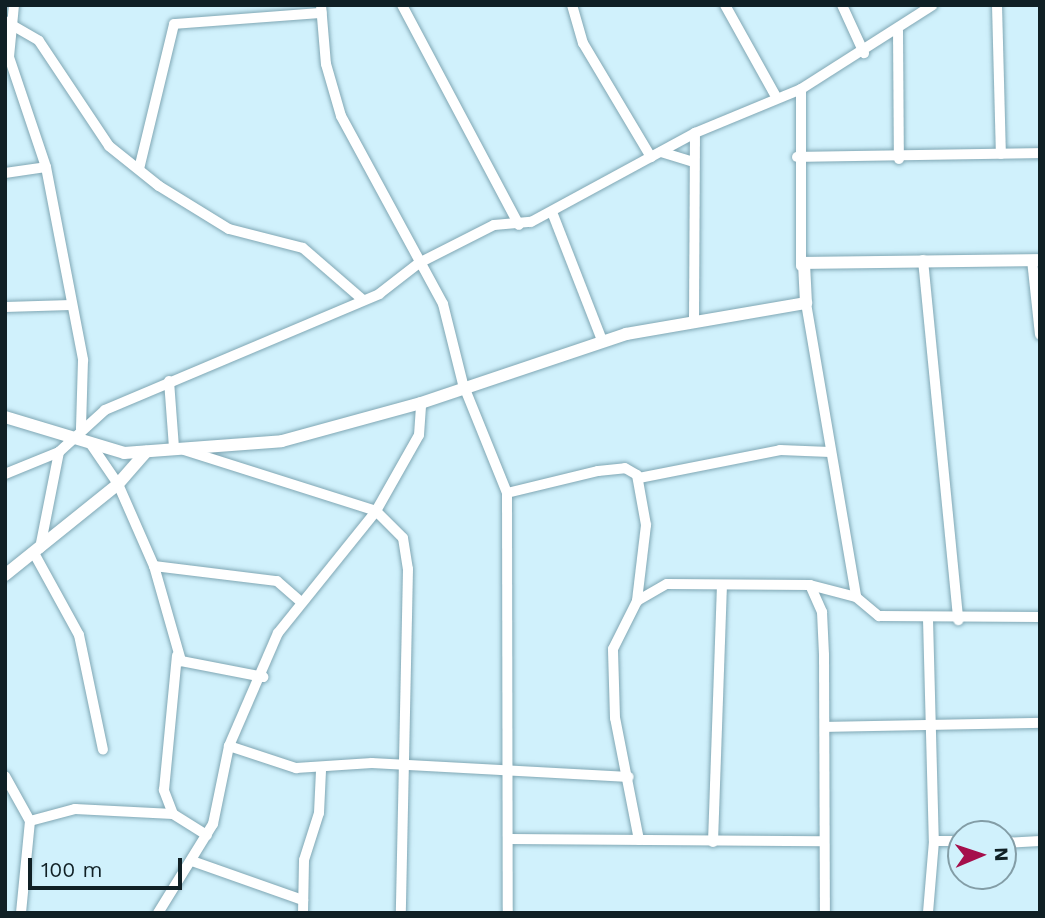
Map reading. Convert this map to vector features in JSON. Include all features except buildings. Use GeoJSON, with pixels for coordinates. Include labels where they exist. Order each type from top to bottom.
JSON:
{"type":"FeatureCollection","features":[{"type":"Feature","properties":{"kind":"street"},"geometry":{"type":"LineString","coordinates":[[14,5],[9,24],[7,63],[46,167],[83,360],[78,434]]}},
{"type":"Feature","properties":{"kind":"street"},"geometry":{"type":"LineString","coordinates":[[402,5],[519,225]]}},
{"type":"Feature","properties":{"kind":"street"},"geometry":{"type":"LineString","coordinates":[[572,5],[583,43],[656,154],[694,162]]}},
{"type":"Feature","properties":{"kind":"street"},"geometry":{"type":"LineString","coordinates":[[724,5],[775,94]]}},
{"type":"Feature","properties":{"kind":"street"},"geometry":{"type":"LineString","coordinates":[[842,5],[864,53]]}},
{"type":"Feature","properties":{"kind":"street"},"geometry":{"type":"LineString","coordinates":[[912,5],[912,20]]}},
{"type":"Feature","properties":{"kind":"street"},"geometry":{"type":"LineString","coordinates":[[5,474],[59,452],[105,410],[363,300],[401,282],[419,262],[494,225],[519,225],[552,212],[695,133],[775,94],[801,89],[864,53],[933,5]]}},
{"type":"Feature","properties":{"kind":"street"},"geometry":{"type":"LineString","coordinates":[[998,5],[1001,153]]}},
{"type":"Feature","properties":{"kind":"street"},"geometry":{"type":"LineString","coordinates":[[139,169],[172,28],[181,20],[236,10],[321,9],[326,64],[341,116],[443,304],[463,384],[507,493],[508,913]]}},
{"type":"Feature","properties":{"kind":"street"},"geometry":{"type":"LineString","coordinates":[[9,24],[49,53],[109,146],[209,220],[303,248],[363,300]]}},
{"type":"Feature","properties":{"kind":"street"},"geometry":{"type":"LineString","coordinates":[[898,31],[900,159]]}},
{"type":"Feature","properties":{"kind":"street"},"geometry":{"type":"LineString","coordinates":[[801,89],[797,157],[801,265],[856,597]]}},
{"type":"Feature","properties":{"kind":"street"},"geometry":{"type":"LineString","coordinates":[[694,320],[695,133]]}},
{"type":"Feature","properties":{"kind":"street"},"geometry":{"type":"LineString","coordinates":[[797,157],[900,159],[1040,153]]}},
{"type":"Feature","properties":{"kind":"street"},"geometry":{"type":"LineString","coordinates":[[5,173],[46,167]]}},
{"type":"Feature","properties":{"kind":"street"},"geometry":{"type":"LineString","coordinates":[[552,212],[602,340]]}},
{"type":"Feature","properties":{"kind":"street"},"geometry":{"type":"LineString","coordinates":[[801,265],[923,260],[1036,260],[1040,335]]}},
{"type":"Feature","properties":{"kind":"street"},"geometry":{"type":"LineString","coordinates":[[923,260],[958,620]]}},
{"type":"Feature","properties":{"kind":"street"},"geometry":{"type":"LineString","coordinates":[[90,443],[145,452],[282,440],[421,403],[463,384],[602,340],[694,320],[806,303]]}},
{"type":"Feature","properties":{"kind":"street"},"geometry":{"type":"LineString","coordinates":[[5,307],[71,305]]}},
{"type":"Feature","properties":{"kind":"street"},"geometry":{"type":"LineString","coordinates":[[169,381],[176,448]]}},
{"type":"Feature","properties":{"kind":"street"},"geometry":{"type":"LineString","coordinates":[[158,913],[207,835],[229,746],[263,677],[278,634],[300,601],[317,590],[376,511],[419,435],[421,403]]}},
{"type":"Feature","properties":{"kind":"street"},"geometry":{"type":"LineString","coordinates":[[5,417],[78,434],[90,443],[118,484],[154,566],[177,656],[164,790],[173,814]]}},
{"type":"Feature","properties":{"kind":"street"},"geometry":{"type":"LineString","coordinates":[[176,448],[376,511],[403,538],[408,569],[401,913]]}},
{"type":"Feature","properties":{"kind":"street"},"geometry":{"type":"LineString","coordinates":[[639,478],[780,450],[830,452]]}},
{"type":"Feature","properties":{"kind":"street"},"geometry":{"type":"LineString","coordinates":[[59,452],[38,553],[79,635],[103,750]]}},
{"type":"Feature","properties":{"kind":"street"},"geometry":{"type":"LineString","coordinates":[[5,575],[38,553],[118,484],[145,452]]}},
{"type":"Feature","properties":{"kind":"street"},"geometry":{"type":"LineString","coordinates":[[507,493],[598,471],[625,468],[639,478],[646,525],[637,601],[613,649],[615,718],[629,777],[639,840]]}},
{"type":"Feature","properties":{"kind":"street"},"geometry":{"type":"LineString","coordinates":[[154,566],[277,581],[300,601]]}},
{"type":"Feature","properties":{"kind":"street"},"geometry":{"type":"LineString","coordinates":[[637,601],[667,584],[810,584],[856,597],[879,616],[958,620],[1040,617]]}},
{"type":"Feature","properties":{"kind":"street"},"geometry":{"type":"LineString","coordinates":[[810,584],[823,620],[826,727],[822,841],[825,913]]}},
{"type":"Feature","properties":{"kind":"street"},"geometry":{"type":"LineString","coordinates":[[713,842],[722,586]]}},
{"type":"Feature","properties":{"kind":"street"},"geometry":{"type":"LineString","coordinates":[[928,619],[933,724],[934,841],[928,913]]}},
{"type":"Feature","properties":{"kind":"street"},"geometry":{"type":"LineString","coordinates":[[177,656],[197,667],[263,677]]}},
{"type":"Feature","properties":{"kind":"street"},"geometry":{"type":"LineString","coordinates":[[826,727],[1040,723]]}},
{"type":"Feature","properties":{"kind":"street"},"geometry":{"type":"LineString","coordinates":[[229,746],[283,767],[321,770],[404,765],[629,777]]}},
{"type":"Feature","properties":{"kind":"street"},"geometry":{"type":"LineString","coordinates":[[303,913],[321,770]]}},
{"type":"Feature","properties":{"kind":"street"},"geometry":{"type":"LineString","coordinates":[[5,776],[30,821],[21,913]]}},
{"type":"Feature","properties":{"kind":"street"},"geometry":{"type":"LineString","coordinates":[[30,821],[75,809],[173,814],[207,835]]}},
{"type":"Feature","properties":{"kind":"street"},"geometry":{"type":"LineString","coordinates":[[509,839],[822,841]]}},
{"type":"Feature","properties":{"kind":"street"},"geometry":{"type":"LineString","coordinates":[[934,841],[947,841]]}},
{"type":"Feature","properties":{"kind":"street"},"geometry":{"type":"LineString","coordinates":[[1017,842],[1040,841]]}},
{"type":"Feature","properties":{"kind":"street"},"geometry":{"type":"LineString","coordinates":[[192,861],[303,900]]}}]}
